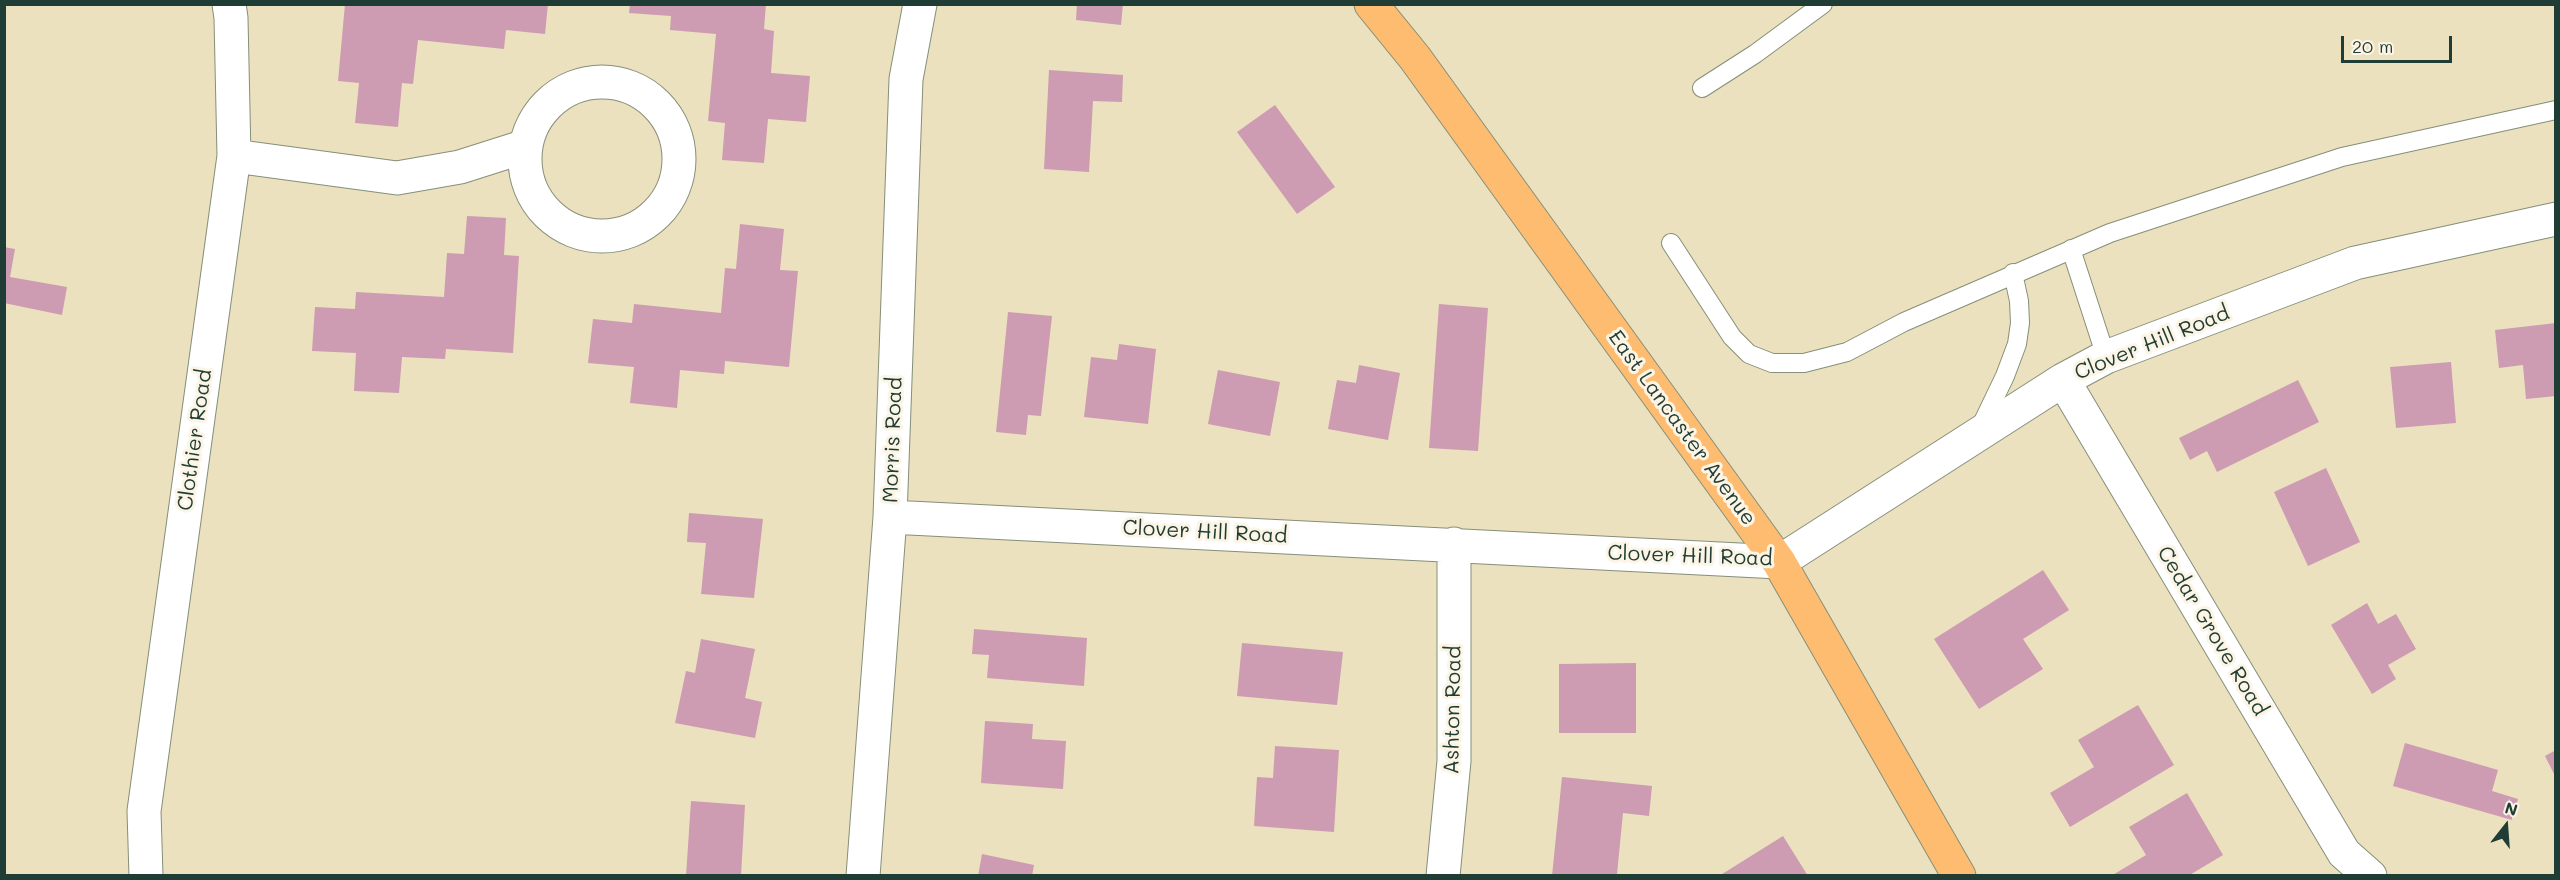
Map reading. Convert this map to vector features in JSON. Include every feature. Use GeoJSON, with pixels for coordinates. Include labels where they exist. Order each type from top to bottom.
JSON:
{"type":"FeatureCollection","features":[{"type":"Feature","properties":{"kind":"highway","name":"East Lancaster Avenue"},"geometry":{"type":"LineString","coordinates":[[1371,4],[1422,68],[1779,562],[1959,876]]}},
{"type":"Feature","properties":{"kind":"street","name":"Clothier Road"},"geometry":{"type":"LineString","coordinates":[[146,876],[144,811],[234,156],[229,4]]}},
{"type":"Feature","properties":{"kind":"street","name":"Morris Road"},"geometry":{"type":"LineString","coordinates":[[863,876],[890,517],[906,79],[920,4]]}},
{"type":"Feature","properties":{"kind":"street"},"geometry":{"type":"LineString","coordinates":[[606,81],[634,88],[654,101],[671,122],[679,148],[675,188],[667,202],[648,221],[618,235],[603,236],[577,232],[553,218],[536,198],[526,173],[526,146],[539,113],[559,94],[579,85],[606,81]]}},
{"type":"Feature","properties":{"kind":"street"},"geometry":{"type":"LineString","coordinates":[[234,156],[397,178],[460,167],[526,146]]}},
{"type":"Feature","properties":{"kind":"street","name":"Clover Hill Road"},"geometry":{"type":"LineString","coordinates":[[890,517],[1779,562],[2063,380],[2106,357],[2355,263],[2556,219]]}},
{"type":"Feature","properties":{"kind":"street","name":"Cedar Grove Road"},"geometry":{"type":"LineString","coordinates":[[2063,380],[2344,853],[2370,876]]}},
{"type":"Feature","properties":{"kind":"street","name":"Ashton Road"},"geometry":{"type":"LineString","coordinates":[[1443,876],[1454,760],[1454,544]]}},
{"type":"Feature","properties":{"kind":"lane"},"geometry":{"type":"LineString","coordinates":[[1702,88],[1755,54],[1823,4]]}},
{"type":"Feature","properties":{"kind":"lane"},"geometry":{"type":"LineString","coordinates":[[1671,243],[1732,337],[1749,354],[1772,363],[1804,363],[1847,352],[1904,322],[2110,232],[2342,157],[2556,110]]}},
{"type":"Feature","properties":{"kind":"lane"},"geometry":{"type":"LineString","coordinates":[[2071,249],[2106,357]]}},
{"type":"Feature","properties":{"kind":"lane"},"geometry":{"type":"LineString","coordinates":[[1977,435],[2005,376],[2017,344],[2020,323],[2019,301],[2013,273]]}},
{"type":"Feature","properties":{"kind":"building"},"geometry":{"type":"Polygon","coordinates":[[[345,4],[548,4],[545,34],[506,30],[504,49],[418,40],[413,84],[402,83],[398,127],[355,123],[359,83],[338,81],[345,4]]]}},
{"type":"Feature","properties":{"kind":"building"},"geometry":{"type":"Polygon","coordinates":[[[630,4],[766,4],[764,29],[774,31],[771,73],[810,76],[806,122],[768,119],[764,163],[722,160],[725,123],[708,121],[716,34],[670,30],[671,16],[629,13],[630,4]]]}},
{"type":"Feature","properties":{"kind":"building"},"geometry":{"type":"Polygon","coordinates":[[[1077,4],[1123,4],[1121,25],[1076,20],[1077,4]]]}},
{"type":"Feature","properties":{"kind":"building"},"geometry":{"type":"Polygon","coordinates":[[[1049,70],[1123,75],[1122,102],[1093,101],[1089,172],[1044,169],[1049,70]]]}},
{"type":"Feature","properties":{"kind":"building"},"geometry":{"type":"Polygon","coordinates":[[[1275,105],[1335,187],[1297,214],[1237,132],[1275,105]]]}},
{"type":"Feature","properties":{"kind":"building"},"geometry":{"type":"Polygon","coordinates":[[[467,216],[506,218],[504,255],[519,256],[513,353],[446,349],[445,359],[402,357],[399,393],[354,391],[356,353],[312,351],[315,307],[355,309],[356,292],[444,297],[447,253],[464,254],[467,216]]]}},
{"type":"Feature","properties":{"kind":"building"},"geometry":{"type":"Polygon","coordinates":[[[740,224],[784,229],[780,270],[798,271],[789,367],[725,361],[724,374],[680,370],[677,408],[630,403],[634,367],[588,363],[593,319],[632,323],[634,304],[721,313],[725,268],[736,269],[740,224]]]}},
{"type":"Feature","properties":{"kind":"building"},"geometry":{"type":"Polygon","coordinates":[[[4,247],[15,249],[10,277],[67,287],[62,315],[4,303],[4,247]]]}},
{"type":"Feature","properties":{"kind":"building"},"geometry":{"type":"Polygon","coordinates":[[[1439,304],[1488,308],[1478,451],[1429,448],[1439,304]]]}},
{"type":"Feature","properties":{"kind":"building"},"geometry":{"type":"Polygon","coordinates":[[[1008,312],[1052,316],[1041,416],[1028,415],[1026,435],[996,432],[1008,312]]]}},
{"type":"Feature","properties":{"kind":"building"},"geometry":{"type":"Polygon","coordinates":[[[2556,323],[2556,396],[2526,399],[2523,365],[2499,368],[2495,330],[2556,323]]]}},
{"type":"Feature","properties":{"kind":"building"},"geometry":{"type":"Polygon","coordinates":[[[1119,344],[1156,349],[1148,424],[1084,417],[1091,357],[1117,360],[1119,344]]]}},
{"type":"Feature","properties":{"kind":"building"},"geometry":{"type":"Polygon","coordinates":[[[2451,362],[2456,423],[2396,428],[2390,367],[2451,362]]]}},
{"type":"Feature","properties":{"kind":"building"},"geometry":{"type":"Polygon","coordinates":[[[1359,365],[1400,373],[1388,440],[1328,429],[1337,380],[1356,383],[1359,365]]]}},
{"type":"Feature","properties":{"kind":"building"},"geometry":{"type":"Polygon","coordinates":[[[1218,370],[1280,382],[1270,436],[1208,424],[1218,370]]]}},
{"type":"Feature","properties":{"kind":"building"},"geometry":{"type":"Polygon","coordinates":[[[2298,380],[2319,422],[2217,472],[2207,451],[2190,460],[2179,438],[2298,380]]]}},
{"type":"Feature","properties":{"kind":"building"},"geometry":{"type":"Polygon","coordinates":[[[2326,468],[2360,542],[2308,566],[2274,492],[2326,468]]]}},
{"type":"Feature","properties":{"kind":"building"},"geometry":{"type":"Polygon","coordinates":[[[689,513],[763,519],[754,598],[701,594],[706,543],[687,542],[689,513]]]}},
{"type":"Feature","properties":{"kind":"building"},"geometry":{"type":"Polygon","coordinates":[[[2043,570],[2069,610],[2023,639],[2043,669],[1979,709],[1934,639],[2043,570]]]}},
{"type":"Feature","properties":{"kind":"building"},"geometry":{"type":"Polygon","coordinates":[[[2367,603],[2378,624],[2396,614],[2416,649],[2388,665],[2396,679],[2372,694],[2331,625],[2367,603]]]}},
{"type":"Feature","properties":{"kind":"building"},"geometry":{"type":"Polygon","coordinates":[[[974,629],[1087,638],[1084,686],[987,678],[989,655],[972,654],[974,629]]]}},
{"type":"Feature","properties":{"kind":"building"},"geometry":{"type":"Polygon","coordinates":[[[701,639],[755,649],[745,698],[762,702],[755,738],[675,723],[686,671],[695,673],[701,639]]]}},
{"type":"Feature","properties":{"kind":"building"},"geometry":{"type":"Polygon","coordinates":[[[1242,643],[1343,652],[1337,705],[1237,696],[1242,643]]]}},
{"type":"Feature","properties":{"kind":"building"},"geometry":{"type":"Polygon","coordinates":[[[1636,663],[1636,733],[1559,733],[1559,664],[1636,663]]]}},
{"type":"Feature","properties":{"kind":"building"},"geometry":{"type":"Polygon","coordinates":[[[2138,705],[2174,765],[2070,827],[2050,793],[2094,767],[2078,740],[2138,705]]]}},
{"type":"Feature","properties":{"kind":"building"},"geometry":{"type":"Polygon","coordinates":[[[985,721],[1033,724],[1032,739],[1066,741],[1063,789],[981,783],[985,721]]]}},
{"type":"Feature","properties":{"kind":"building"},"geometry":{"type":"Polygon","coordinates":[[[2405,743],[2498,770],[2492,791],[2518,799],[2512,820],[2393,786],[2405,743]]]}},
{"type":"Feature","properties":{"kind":"building"},"geometry":{"type":"Polygon","coordinates":[[[1275,746],[1339,750],[1334,832],[1254,826],[1257,777],[1273,778],[1275,746]]]}},
{"type":"Feature","properties":{"kind":"building"},"geometry":{"type":"Polygon","coordinates":[[[2556,750],[2556,778],[2545,756],[2556,750]]]}},
{"type":"Feature","properties":{"kind":"building"},"geometry":{"type":"Polygon","coordinates":[[[1562,777],[1652,786],[1649,816],[1623,813],[1617,874],[1552,876],[1562,777]]]}},
{"type":"Feature","properties":{"kind":"building"},"geometry":{"type":"Polygon","coordinates":[[[2187,793],[2223,855],[2188,876],[2111,876],[2146,855],[2129,827],[2187,793]]]}},
{"type":"Feature","properties":{"kind":"building"},"geometry":{"type":"Polygon","coordinates":[[[691,801],[745,805],[741,876],[686,876],[691,801]]]}},
{"type":"Feature","properties":{"kind":"building"},"geometry":{"type":"Polygon","coordinates":[[[1783,836],[1808,876],[1719,876],[1783,836]]]}},
{"type":"Feature","properties":{"kind":"building"},"geometry":{"type":"Polygon","coordinates":[[[982,854],[1034,865],[1032,876],[978,876],[982,854]]]}}]}
